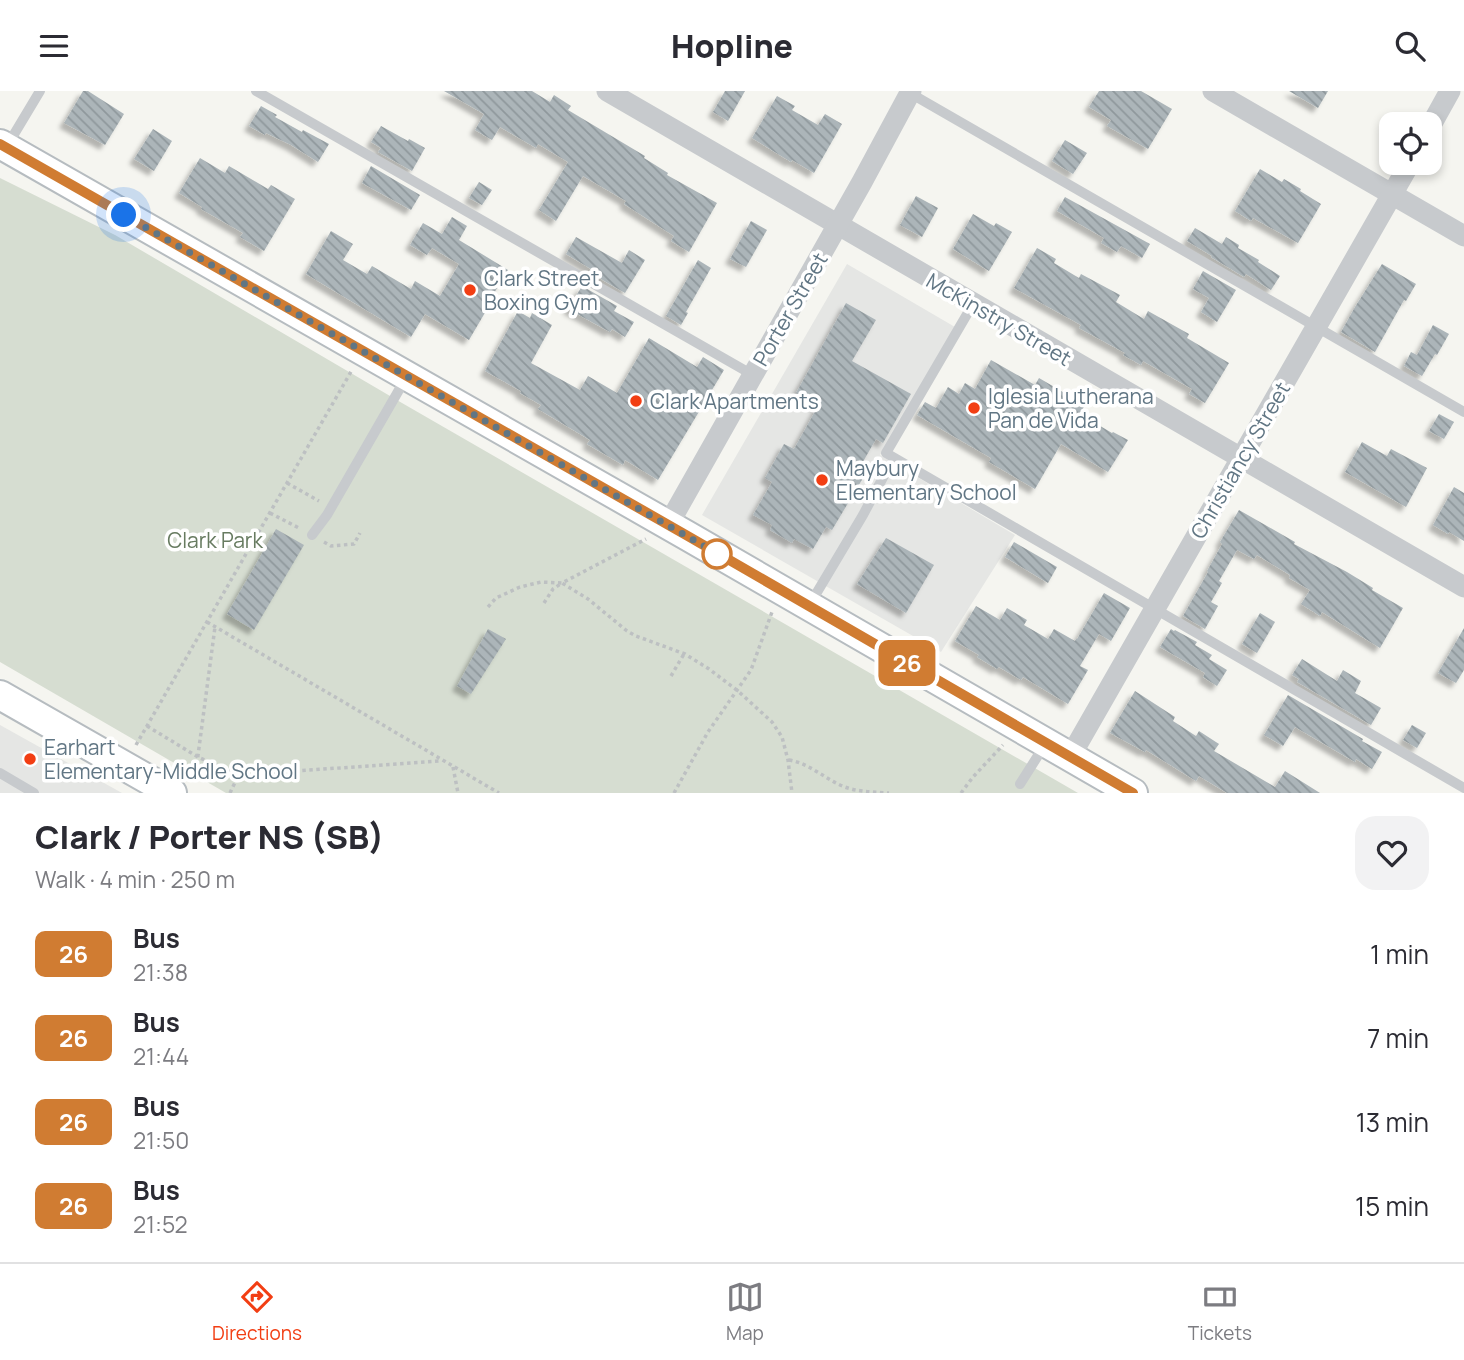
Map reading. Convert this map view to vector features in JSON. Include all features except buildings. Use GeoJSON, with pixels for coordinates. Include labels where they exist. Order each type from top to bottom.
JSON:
{"type":"FeatureCollection","features":[{"type":"Feature","properties":{"kind":"street","name":"McKinstry Street"},"geometry":{"type":"LineString","coordinates":[[607,91],[1464,587]]}},
{"type":"Feature","properties":{"kind":"street"},"geometry":{"type":"LineString","coordinates":[[1213,91],[1464,236]]}},
{"type":"Feature","properties":{"kind":"street"},"geometry":{"type":"LineString","coordinates":[[1438,112],[1450,91]]}},
{"type":"Feature","properties":{"kind":"street","name":"Porter Street"},"geometry":{"type":"LineString","coordinates":[[657,532],[753,375],[909,92]]}},
{"type":"Feature","properties":{"kind":"street"},"geometry":{"type":"LineString","coordinates":[[3,146],[407,376],[657,532],[809,607],[1133,793]]}},
{"type":"Feature","properties":{"kind":"street","name":"Christiancy Street"},"geometry":{"type":"LineString","coordinates":[[1070,757],[1403,175]]}},
{"type":"Feature","properties":{"kind":"street"},"geometry":{"type":"LineString","coordinates":[[0,695],[184,785]]}},
{"type":"Feature","properties":{"kind":"lane"},"geometry":{"type":"LineString","coordinates":[[3,146],[40,91]]}},
{"type":"Feature","properties":{"kind":"lane"},"geometry":{"type":"LineString","coordinates":[[256,91],[753,375]]}},
{"type":"Feature","properties":{"kind":"lane"},"geometry":{"type":"LineString","coordinates":[[909,92],[1464,412]]}},
{"type":"Feature","properties":{"kind":"lane"},"geometry":{"type":"LineString","coordinates":[[973,304],[886,453],[1464,788]]}},
{"type":"Feature","properties":{"kind":"lane"},"geometry":{"type":"LineString","coordinates":[[312,535],[331,508],[407,376]]}},
{"type":"Feature","properties":{"kind":"lane"},"geometry":{"type":"LineString","coordinates":[[809,607],[887,470]]}},
{"type":"Feature","properties":{"kind":"lane"},"geometry":{"type":"LineString","coordinates":[[1020,784],[1046,743]]}},
{"type":"Feature","properties":{"kind":"lane"},"geometry":{"type":"LineString","coordinates":[[0,773],[34,793]]}},
{"type":"Feature","properties":{"kind":"path"},"geometry":{"type":"LineString","coordinates":[[136,745],[352,370]]}},
{"type":"Feature","properties":{"kind":"path"},"geometry":{"type":"LineString","coordinates":[[287,483],[331,508]]}},
{"type":"Feature","properties":{"kind":"path"},"geometry":{"type":"LineString","coordinates":[[544,603],[553,589],[562,583],[657,532]]}},
{"type":"Feature","properties":{"kind":"path"},"geometry":{"type":"LineString","coordinates":[[488,607],[496,598],[520,587],[541,582],[562,583],[588,599],[627,631],[684,654],[709,669],[738,691],[778,730],[789,760],[792,793]]}},
{"type":"Feature","properties":{"kind":"path"},"geometry":{"type":"LineString","coordinates":[[674,793],[708,732],[738,691],[755,660],[772,612]]}},
{"type":"Feature","properties":{"kind":"path"},"geometry":{"type":"LineString","coordinates":[[207,622],[499,793]]}},
{"type":"Feature","properties":{"kind":"path"},"geometry":{"type":"LineString","coordinates":[[184,785],[198,757],[215,627]]}},
{"type":"Feature","properties":{"kind":"path"},"geometry":{"type":"LineString","coordinates":[[671,676],[684,654]]}},
{"type":"Feature","properties":{"kind":"path"},"geometry":{"type":"LineString","coordinates":[[147,726],[198,757],[238,775],[442,761]]}},
{"type":"Feature","properties":{"kind":"path"},"geometry":{"type":"LineString","coordinates":[[961,793],[1003,745]]}},
{"type":"Feature","properties":{"kind":"path"},"geometry":{"type":"LineString","coordinates":[[789,760],[847,787],[889,793]]}},
{"type":"Feature","properties":{"kind":"path"},"geometry":{"type":"LineString","coordinates":[[453,767],[458,793]]}},
{"type":"Feature","properties":{"kind":"path"},"geometry":{"type":"LineString","coordinates":[[230,793],[238,775]]}},
{"type":"Feature","properties":{"kind":"shaded area","name":"Maybury Elementary School"},"geometry":{"type":"Polygon","coordinates":[[[847,264],[955,327],[880,455],[1015,535],[941,652],[702,515],[847,264]]]}},
{"type":"Feature","properties":{"kind":"shaded area","name":"Earhart Elementary-Middle School"},"geometry":{"type":"Polygon","coordinates":[[[0,725],[122,793],[0,793],[0,725]]]}},
{"type":"Feature","properties":{"kind":"green space","name":"Clark Park"},"geometry":{"type":"Polygon","coordinates":[[[0,178],[115,235],[1078,793],[226,793],[0,662],[0,178]]]}},
{"type":"Feature","properties":{"kind":"bus line","name":"26"},"geometry":{"type":"LineString","coordinates":[[0,144],[1133,793]]}},
{"type":"Feature","properties":{"kind":"place","name":"Clark Street Boxing Gym"},"geometry":{"type":"Point","coordinates":[470,290]}},
{"type":"Feature","properties":{"kind":"place","name":"Clark Apartments"},"geometry":{"type":"Point","coordinates":[636,401]}},
{"type":"Feature","properties":{"kind":"place","name":"Iglesia Lutherana Pan de Vida"},"geometry":{"type":"Point","coordinates":[974,408]}},
{"type":"Feature","properties":{"kind":"place","name":"Maybury Elementary School"},"geometry":{"type":"Point","coordinates":[822,480]}},
{"type":"Feature","properties":{"kind":"place","name":"Earhart Elementary-Middle School"},"geometry":{"type":"Point","coordinates":[30,759]}},
{"type":"Feature","properties":{"kind":"route"},"geometry":{"type":"LineString","coordinates":[[124,215],[720,555],[717,554]]}}]}
